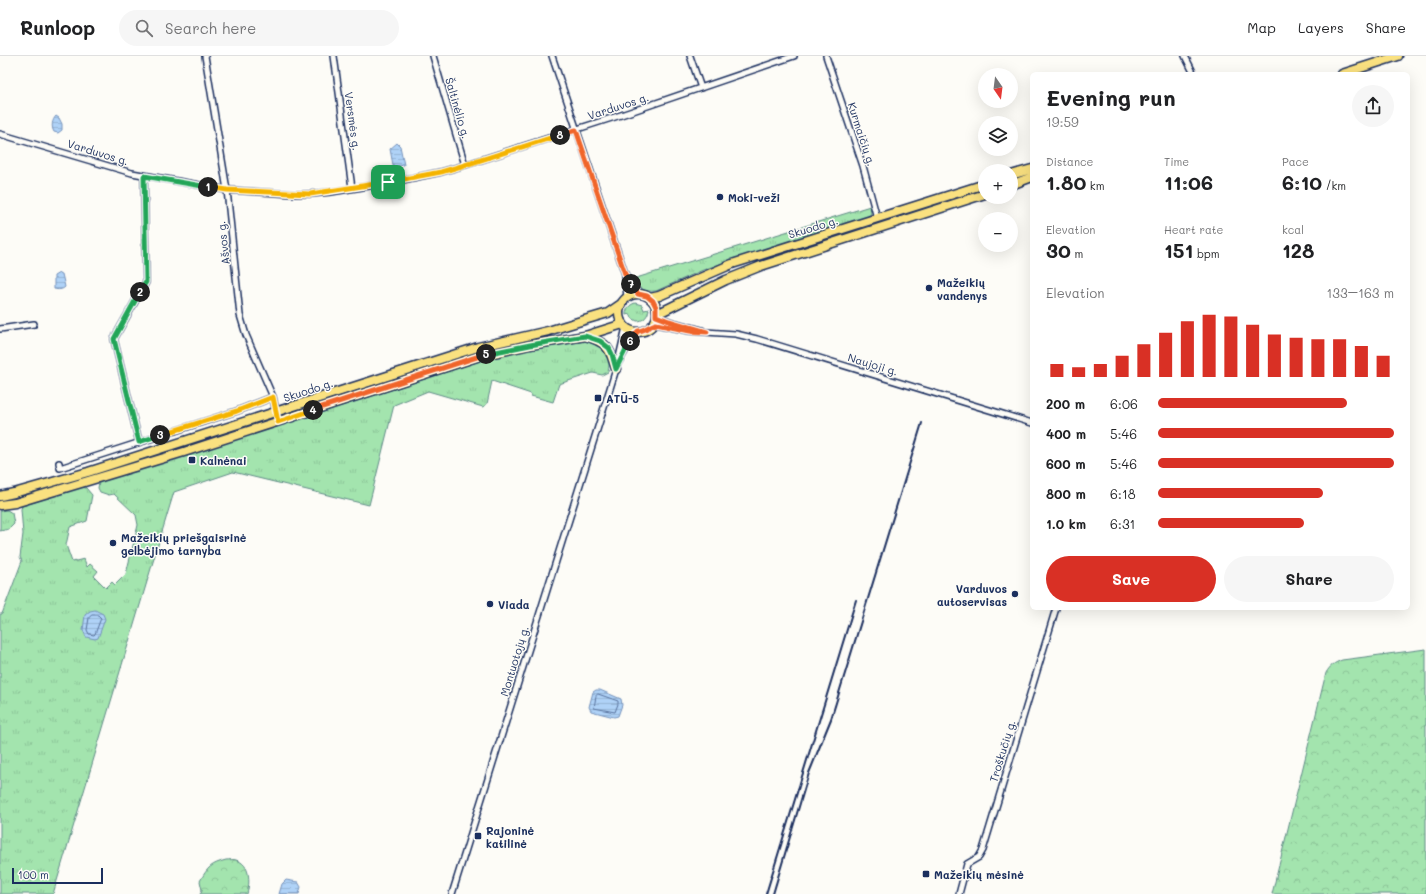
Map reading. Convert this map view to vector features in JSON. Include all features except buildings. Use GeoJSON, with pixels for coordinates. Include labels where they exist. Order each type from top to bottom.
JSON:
{"type":"FeatureCollection","features":[{"type":"Feature","properties":{"kind":"main road"},"geometry":{"type":"LineString","coordinates":[[1348,72],[1398,56]]}},
{"type":"Feature","properties":{"kind":"main road"},"geometry":{"type":"LineString","coordinates":[[1018,174],[1030,170]]}},
{"type":"Feature","properties":{"kind":"main road"},"geometry":{"type":"LineString","coordinates":[[1018,182],[1030,178]]}},
{"type":"Feature","properties":{"kind":"main road","name":"Skuodo g."},"geometry":{"type":"LineString","coordinates":[[650,298],[665,294],[732,264],[978,186]]}},
{"type":"Feature","properties":{"kind":"main road","name":"Skuodo g."},"geometry":{"type":"LineString","coordinates":[[657,315],[750,270],[978,196]]}},
{"type":"Feature","properties":{"kind":"main road"},"geometry":{"type":"LineString","coordinates":[[634,294],[650,298],[656,307],[657,315],[652,325],[646,330],[638,331],[633,331],[624,325],[620,317],[624,301],[634,294]]}},
{"type":"Feature","properties":{"kind":"main road","name":"Skuodo g."},"geometry":{"type":"LineString","coordinates":[[0,496],[14,494],[88,472],[478,347],[548,331],[608,313],[624,301]]}},
{"type":"Feature","properties":{"kind":"main road","name":"Skuodo g."},"geometry":{"type":"LineString","coordinates":[[0,505],[15,503],[278,422],[480,356],[530,345],[585,336],[624,325]]}},
{"type":"Feature","properties":{"kind":"main road"},"geometry":{"type":"LineString","coordinates":[[585,336],[600,341],[609,348],[616,368]]}},
{"type":"Feature","properties":{"kind":"street","name":"Ašvos g."},"geometry":{"type":"LineString","coordinates":[[205,56],[227,190],[240,315],[246,335],[273,397],[278,422]]}},
{"type":"Feature","properties":{"kind":"street","name":"Versmės g."},"geometry":{"type":"LineString","coordinates":[[334,56],[352,188]]}},
{"type":"Feature","properties":{"kind":"street","name":"Šaltinėlio g."},"geometry":{"type":"LineString","coordinates":[[433,56],[465,165]]}},
{"type":"Feature","properties":{"kind":"street"},"geometry":{"type":"LineString","coordinates":[[552,56],[625,274],[638,294]]}},
{"type":"Feature","properties":{"kind":"street"},"geometry":{"type":"LineString","coordinates":[[690,56],[701,88]]}},
{"type":"Feature","properties":{"kind":"street","name":"Varduvos g."},"geometry":{"type":"LineString","coordinates":[[0,134],[118,170],[144,176],[227,190],[310,194],[435,173],[465,165],[576,130],[794,56]]}},
{"type":"Feature","properties":{"kind":"street","name":"Kurmaičių g."},"geometry":{"type":"LineString","coordinates":[[826,56],[864,172],[877,218]]}},
{"type":"Feature","properties":{"kind":"street"},"geometry":{"type":"LineString","coordinates":[[1185,56],[1193,72]]}},
{"type":"Feature","properties":{"kind":"street"},"geometry":{"type":"LineString","coordinates":[[139,442],[114,339],[146,282],[144,176]]}},
{"type":"Feature","properties":{"kind":"street"},"geometry":{"type":"LineString","coordinates":[[624,301],[625,274]]}},
{"type":"Feature","properties":{"kind":"street","name":"Naujoji g."},"geometry":{"type":"LineString","coordinates":[[657,315],[669,321],[707,332]]}},
{"type":"Feature","properties":{"kind":"street"},"geometry":{"type":"LineString","coordinates":[[0,329],[34,324]]}},
{"type":"Feature","properties":{"kind":"street","name":"Naujoji g."},"geometry":{"type":"LineString","coordinates":[[652,325],[656,324],[690,331],[736,334],[756,339],[1030,422]]}},
{"type":"Feature","properties":{"kind":"street","name":"Montuotojų g."},"geometry":{"type":"LineString","coordinates":[[452,894],[616,368],[624,325]]}},
{"type":"Feature","properties":{"kind":"street","name":"Montuotojų g."},"geometry":{"type":"LineString","coordinates":[[616,368],[638,331]]}},
{"type":"Feature","properties":{"kind":"street"},"geometry":{"type":"LineString","coordinates":[[59,463],[60,468],[237,411],[273,397]]}},
{"type":"Feature","properties":{"kind":"street","name":"Troškučių g."},"geometry":{"type":"LineString","coordinates":[[959,894],[967,864],[979,857],[983,850],[1055,610]]}},
{"type":"Feature","properties":{"kind":"green space"},"geometry":{"type":"Polygon","coordinates":[[[870,206],[871,214],[865,218],[723,263],[703,270],[656,291],[642,289],[633,279],[870,206]]]}},
{"type":"Feature","properties":{"kind":"green space"},"geometry":{"type":"Polygon","coordinates":[[[635,303],[642,305],[644,310],[649,309],[647,316],[642,320],[637,321],[632,318],[630,314],[626,315],[628,308],[635,303]]]}},
{"type":"Feature","properties":{"kind":"green space"},"geometry":{"type":"Polygon","coordinates":[[[585,341],[597,343],[605,350],[609,360],[608,372],[602,375],[593,373],[559,384],[553,402],[531,396],[531,394],[492,381],[487,404],[483,407],[428,391],[394,405],[369,505],[233,472],[174,492],[53,894],[0,894],[0,614],[2,614],[22,561],[20,557],[23,534],[22,506],[82,487],[86,488],[92,495],[87,521],[70,527],[66,545],[72,562],[84,559],[87,567],[90,564],[98,571],[94,576],[106,588],[112,582],[115,585],[126,574],[138,525],[136,515],[114,494],[109,495],[100,492],[98,488],[99,482],[489,358],[512,352],[585,341]]]}},
{"type":"Feature","properties":{"kind":"green space"},"geometry":{"type":"Polygon","coordinates":[[[7,510],[12,513],[14,524],[9,529],[0,531],[0,511],[7,510]]]}},
{"type":"Feature","properties":{"kind":"green space"},"geometry":{"type":"Polygon","coordinates":[[[1426,649],[1426,894],[1272,894],[1326,673],[1332,665],[1342,660],[1426,649]]]}},
{"type":"Feature","properties":{"kind":"green space"},"geometry":{"type":"Polygon","coordinates":[[[226,860],[235,860],[244,865],[249,879],[247,894],[200,894],[202,890],[200,881],[205,872],[213,865],[226,860]]]}},
{"type":"Feature","properties":{"kind":"water"},"geometry":{"type":"Polygon","coordinates":[[[56,116],[62,124],[62,130],[58,133],[54,132],[52,128],[56,116]]]}},
{"type":"Feature","properties":{"kind":"water"},"geometry":{"type":"Polygon","coordinates":[[[397,143],[400,146],[404,165],[394,167],[390,149],[397,143]]]}},
{"type":"Feature","properties":{"kind":"water"},"geometry":{"type":"Polygon","coordinates":[[[59,273],[62,274],[65,287],[60,290],[54,289],[54,276],[59,273]]]}},
{"type":"Feature","properties":{"kind":"water"},"geometry":{"type":"Polygon","coordinates":[[[95,610],[103,614],[105,619],[98,638],[95,639],[86,637],[83,630],[85,615],[90,611],[95,610]]]}},
{"type":"Feature","properties":{"kind":"water"},"geometry":{"type":"Polygon","coordinates":[[[600,690],[621,699],[622,705],[618,716],[614,717],[591,711],[589,707],[593,692],[600,690]]]}},
{"type":"Feature","properties":{"kind":"water"},"geometry":{"type":"Polygon","coordinates":[[[286,880],[298,882],[301,887],[299,894],[279,894],[282,884],[286,880]]]}},
{"type":"Feature","properties":{"kind":"railway"},"geometry":{"type":"LineString","coordinates":[[773,894],[809,773],[831,719],[922,423]]}},
{"type":"Feature","properties":{"kind":"railway"},"geometry":{"type":"LineString","coordinates":[[766,894],[856,600]]}},
{"type":"Feature","properties":{"kind":"place","name":"Moki-veži"},"geometry":{"type":"Point","coordinates":[720,197]}},
{"type":"Feature","properties":{"kind":"place","name":"Mažeikių vandenys"},"geometry":{"type":"Point","coordinates":[929,288]}},
{"type":"Feature","properties":{"kind":"place","name":"ATŪ-5"},"geometry":{"type":"Point","coordinates":[598,398]}},
{"type":"Feature","properties":{"kind":"place","name":"Kalnėnai"},"geometry":{"type":"Point","coordinates":[192,460]}},
{"type":"Feature","properties":{"kind":"place","name":"Mažeikių priešgaisrinė gelbėjimo tarnyba"},"geometry":{"type":"Point","coordinates":[113,543]}},
{"type":"Feature","properties":{"kind":"place","name":"Varduvos autoservisas"},"geometry":{"type":"Point","coordinates":[1015,594]}},
{"type":"Feature","properties":{"kind":"place","name":"Viada"},"geometry":{"type":"Point","coordinates":[490,604]}},
{"type":"Feature","properties":{"kind":"place","name":"Rajoninė katilinė"},"geometry":{"type":"Point","coordinates":[478,836]}},
{"type":"Feature","properties":{"kind":"place","name":"Mažeikių mėsinė"},"geometry":{"type":"Point","coordinates":[926,874]}},
{"type":"Feature","properties":{"kind":"route"},"geometry":{"type":"LineString","coordinates":[[576,130],[625,274],[634,289],[638,294],[643,294],[653,301],[657,310],[656,316],[707,332],[681,330],[656,324],[652,325],[646,330],[638,331],[616,369],[609,348],[600,341],[585,336],[530,345],[480,356],[278,422],[273,397],[237,411],[139,442],[114,339],[146,282],[144,176],[227,190],[293,194],[332,192],[388,182],[441,172],[576,130]]}}]}
